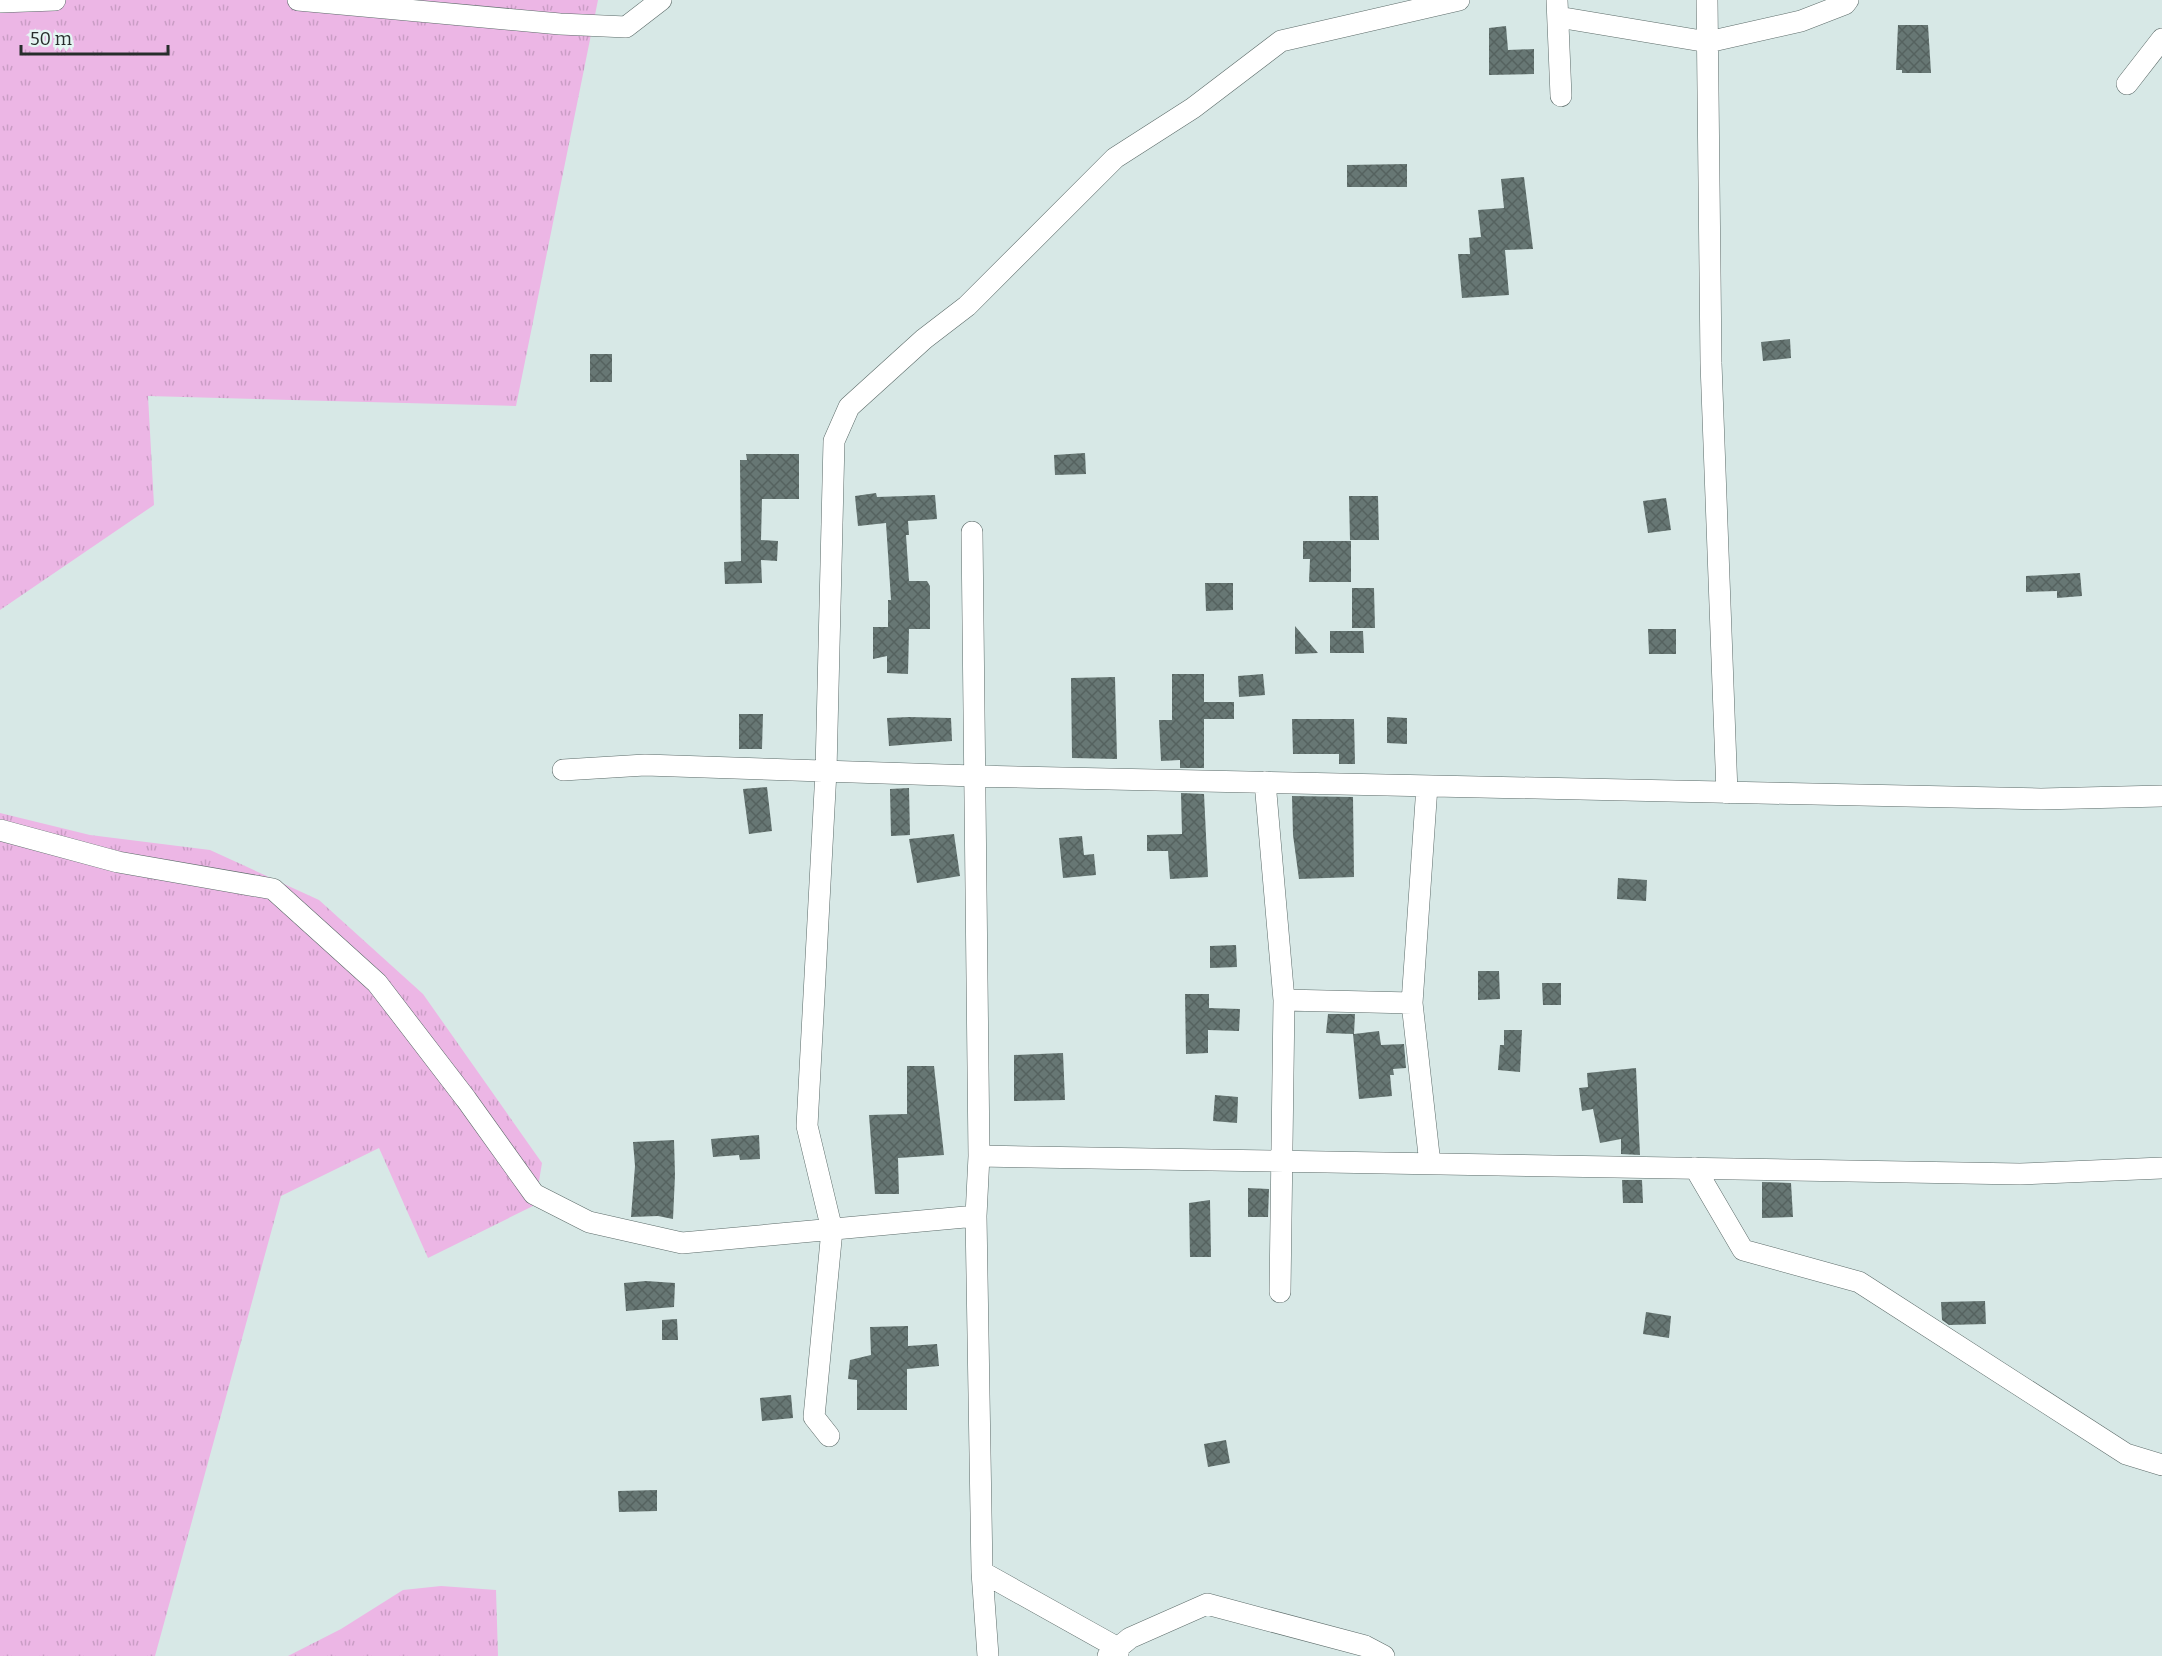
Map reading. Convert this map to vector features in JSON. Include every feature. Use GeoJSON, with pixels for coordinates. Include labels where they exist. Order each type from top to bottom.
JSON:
{"type":"FeatureCollection","features":[{"type":"Feature","properties":{"kind":"street"},"geometry":{"type":"LineString","coordinates":[[0,2],[55,0]]}},
{"type":"Feature","properties":{"kind":"street"},"geometry":{"type":"LineString","coordinates":[[298,0],[560,24],[626,27],[661,0]]}},
{"type":"Feature","properties":{"kind":"street"},"geometry":{"type":"LineString","coordinates":[[829,1436],[814,1417],[832,1230],[807,1126],[826,771],[834,441],[849,407],[924,339],[967,306],[1115,158],[1193,108],[1281,41],[1459,0]]}},
{"type":"Feature","properties":{"kind":"street"},"geometry":{"type":"LineString","coordinates":[[1707,0],[1711,363],[1726,793]]}},
{"type":"Feature","properties":{"kind":"street"},"geometry":{"type":"LineString","coordinates":[[1561,96],[1557,9],[1708,42],[1801,21],[1845,4],[1848,0]]}},
{"type":"Feature","properties":{"kind":"street"},"geometry":{"type":"LineString","coordinates":[[2127,84],[2162,39]]}},
{"type":"Feature","properties":{"kind":"street"},"geometry":{"type":"LineString","coordinates":[[972,532],[979,1156],[976,1215],[982,1572],[988,1656]]}},
{"type":"Feature","properties":{"kind":"street"},"geometry":{"type":"LineString","coordinates":[[563,770],[645,765],[974,776],[1726,793],[2041,799],[2162,796]]}},
{"type":"Feature","properties":{"kind":"street"},"geometry":{"type":"LineString","coordinates":[[1265,782],[1284,1000],[1280,1292]]}},
{"type":"Feature","properties":{"kind":"street"},"geometry":{"type":"LineString","coordinates":[[1427,786],[1412,1003],[1430,1164]]}},
{"type":"Feature","properties":{"kind":"street"},"geometry":{"type":"LineString","coordinates":[[0,830],[118,862],[273,888],[378,983],[466,1098],[534,1194],[589,1222],[682,1244],[976,1215]]}},
{"type":"Feature","properties":{"kind":"street"},"geometry":{"type":"LineString","coordinates":[[1284,1000],[1412,1003]]}},
{"type":"Feature","properties":{"kind":"street"},"geometry":{"type":"LineString","coordinates":[[979,1156],[2020,1174],[2162,1168]]}},
{"type":"Feature","properties":{"kind":"street"},"geometry":{"type":"LineString","coordinates":[[1695,1168],[1743,1250],[1859,1282],[2126,1454],[2162,1465]]}},
{"type":"Feature","properties":{"kind":"street"},"geometry":{"type":"LineString","coordinates":[[982,1572],[1115,1653],[1130,1638],[1207,1604],[1365,1646],[1384,1656]]}},
{"type":"Feature","properties":{"kind":"green space"},"geometry":{"type":"Polygon","coordinates":[[[0,0],[598,0],[516,406],[148,396],[154,505],[0,610],[0,0]]]}},
{"type":"Feature","properties":{"kind":"green space"},"geometry":{"type":"Polygon","coordinates":[[[0,813],[90,835],[210,850],[319,900],[423,994],[542,1163],[535,1205],[428,1258],[379,1148],[281,1196],[155,1656],[0,1656],[0,813]]]}},
{"type":"Feature","properties":{"kind":"green space"},"geometry":{"type":"Polygon","coordinates":[[[441,1586],[496,1590],[498,1656],[288,1656],[341,1629],[403,1590],[441,1586]]]}},
{"type":"Feature","properties":{"kind":"building"},"geometry":{"type":"Polygon","coordinates":[[[1898,25],[1928,25],[1931,73],[1902,73],[1902,70],[1896,70],[1898,25]]]}},
{"type":"Feature","properties":{"kind":"building"},"geometry":{"type":"Polygon","coordinates":[[[1506,26],[1508,50],[1534,49],[1534,74],[1489,75],[1489,28],[1506,26]]]}},
{"type":"Feature","properties":{"kind":"building"},"geometry":{"type":"Polygon","coordinates":[[[1407,164],[1407,187],[1347,187],[1347,165],[1407,164]]]}},
{"type":"Feature","properties":{"kind":"building"},"geometry":{"type":"Polygon","coordinates":[[[1524,177],[1533,249],[1505,250],[1509,295],[1462,298],[1458,254],[1470,254],[1469,238],[1481,237],[1478,210],[1504,208],[1501,179],[1524,177]]]}},
{"type":"Feature","properties":{"kind":"building"},"geometry":{"type":"Polygon","coordinates":[[[1790,339],[1791,358],[1763,361],[1761,342],[1790,339]]]}},
{"type":"Feature","properties":{"kind":"building"},"geometry":{"type":"Polygon","coordinates":[[[590,354],[612,354],[612,382],[590,382],[590,354]]]}},
{"type":"Feature","properties":{"kind":"building"},"geometry":{"type":"Polygon","coordinates":[[[1085,453],[1086,474],[1055,475],[1054,455],[1085,453]]]}},
{"type":"Feature","properties":{"kind":"building"},"geometry":{"type":"Polygon","coordinates":[[[746,454],[799,454],[799,499],[762,499],[761,540],[778,541],[777,561],[761,560],[762,583],[725,584],[724,562],[741,561],[740,460],[747,460],[746,454]]]}},
{"type":"Feature","properties":{"kind":"building"},"geometry":{"type":"Polygon","coordinates":[[[876,493],[877,497],[935,495],[937,519],[908,521],[909,535],[906,535],[909,581],[927,581],[930,586],[930,629],[909,629],[908,674],[887,673],[887,656],[873,659],[873,627],[888,627],[888,600],[891,600],[886,523],[858,526],[855,496],[876,493]]]}},
{"type":"Feature","properties":{"kind":"building"},"geometry":{"type":"Polygon","coordinates":[[[1349,496],[1378,496],[1379,540],[1350,540],[1349,496]]]}},
{"type":"Feature","properties":{"kind":"building"},"geometry":{"type":"Polygon","coordinates":[[[1666,498],[1671,530],[1648,533],[1643,501],[1666,498]]]}},
{"type":"Feature","properties":{"kind":"building"},"geometry":{"type":"Polygon","coordinates":[[[1303,541],[1351,541],[1351,582],[1309,582],[1310,559],[1303,559],[1303,541]]]}},
{"type":"Feature","properties":{"kind":"building"},"geometry":{"type":"Polygon","coordinates":[[[2080,573],[2082,596],[2057,598],[2057,591],[2026,592],[2026,576],[2080,573]]]}},
{"type":"Feature","properties":{"kind":"building"},"geometry":{"type":"Polygon","coordinates":[[[1205,583],[1233,583],[1233,610],[1206,611],[1205,583]]]}},
{"type":"Feature","properties":{"kind":"building"},"geometry":{"type":"Polygon","coordinates":[[[1352,588],[1374,588],[1375,628],[1352,628],[1352,588]]]}},
{"type":"Feature","properties":{"kind":"building"},"geometry":{"type":"Polygon","coordinates":[[[1295,626],[1318,653],[1295,654],[1295,626]]]}},
{"type":"Feature","properties":{"kind":"building"},"geometry":{"type":"Polygon","coordinates":[[[1648,629],[1676,629],[1676,654],[1649,654],[1648,629]]]}},
{"type":"Feature","properties":{"kind":"building"},"geometry":{"type":"Polygon","coordinates":[[[1330,631],[1363,631],[1364,653],[1330,653],[1330,631]]]}},
{"type":"Feature","properties":{"kind":"building"},"geometry":{"type":"Polygon","coordinates":[[[1172,674],[1204,674],[1204,702],[1234,702],[1234,719],[1204,719],[1204,768],[1180,768],[1180,760],[1161,761],[1159,720],[1172,720],[1172,674]]]}},
{"type":"Feature","properties":{"kind":"building"},"geometry":{"type":"Polygon","coordinates":[[[1263,674],[1265,695],[1239,697],[1238,676],[1263,674]]]}},
{"type":"Feature","properties":{"kind":"building"},"geometry":{"type":"Polygon","coordinates":[[[1115,677],[1117,759],[1072,758],[1071,678],[1115,677]]]}},
{"type":"Feature","properties":{"kind":"building"},"geometry":{"type":"Polygon","coordinates":[[[739,714],[763,714],[762,749],[739,749],[739,714]]]}},
{"type":"Feature","properties":{"kind":"building"},"geometry":{"type":"Polygon","coordinates":[[[1387,717],[1407,718],[1407,744],[1387,743],[1387,717]]]}},
{"type":"Feature","properties":{"kind":"building"},"geometry":{"type":"Polygon","coordinates":[[[887,718],[951,718],[952,741],[889,746],[887,718]]]}},
{"type":"Feature","properties":{"kind":"building"},"geometry":{"type":"Polygon","coordinates":[[[1292,719],[1354,719],[1355,764],[1339,764],[1339,754],[1293,754],[1292,719]]]}},
{"type":"Feature","properties":{"kind":"building"},"geometry":{"type":"Polygon","coordinates":[[[767,787],[772,831],[749,834],[743,789],[767,787]]]}},
{"type":"Feature","properties":{"kind":"building"},"geometry":{"type":"Polygon","coordinates":[[[909,788],[910,835],[891,836],[890,789],[909,788]]]}},
{"type":"Feature","properties":{"kind":"building"},"geometry":{"type":"Polygon","coordinates":[[[1181,793],[1204,794],[1208,877],[1170,879],[1168,851],[1147,851],[1147,835],[1182,834],[1181,793]]]}},
{"type":"Feature","properties":{"kind":"building"},"geometry":{"type":"Polygon","coordinates":[[[1292,796],[1353,797],[1354,877],[1299,879],[1293,835],[1292,796]]]}},
{"type":"Feature","properties":{"kind":"building"},"geometry":{"type":"Polygon","coordinates":[[[954,834],[960,876],[917,883],[909,839],[954,834]]]}},
{"type":"Feature","properties":{"kind":"building"},"geometry":{"type":"Polygon","coordinates":[[[1082,836],[1084,855],[1094,854],[1096,875],[1063,878],[1059,838],[1082,836]]]}},
{"type":"Feature","properties":{"kind":"building"},"geometry":{"type":"Polygon","coordinates":[[[1618,878],[1647,880],[1646,901],[1617,899],[1618,878]]]}},
{"type":"Feature","properties":{"kind":"building"},"geometry":{"type":"Polygon","coordinates":[[[1236,945],[1237,967],[1210,968],[1210,946],[1236,945]]]}},
{"type":"Feature","properties":{"kind":"building"},"geometry":{"type":"Polygon","coordinates":[[[1478,971],[1499,971],[1500,999],[1478,1000],[1478,971]]]}},
{"type":"Feature","properties":{"kind":"building"},"geometry":{"type":"Polygon","coordinates":[[[1542,983],[1561,983],[1561,1005],[1543,1005],[1542,983]]]}},
{"type":"Feature","properties":{"kind":"building"},"geometry":{"type":"Polygon","coordinates":[[[1185,994],[1209,994],[1209,1008],[1240,1009],[1239,1031],[1208,1030],[1208,1053],[1186,1054],[1185,994]]]}},
{"type":"Feature","properties":{"kind":"building"},"geometry":{"type":"Polygon","coordinates":[[[1328,1014],[1355,1014],[1354,1034],[1379,1031],[1381,1045],[1404,1044],[1406,1068],[1393,1069],[1394,1075],[1390,1075],[1392,1096],[1359,1099],[1353,1034],[1326,1033],[1328,1014]]]}},
{"type":"Feature","properties":{"kind":"building"},"geometry":{"type":"Polygon","coordinates":[[[1504,1030],[1522,1030],[1520,1072],[1498,1070],[1500,1045],[1504,1045],[1504,1030]]]}},
{"type":"Feature","properties":{"kind":"building"},"geometry":{"type":"Polygon","coordinates":[[[1063,1053],[1065,1100],[1014,1101],[1014,1055],[1063,1053]]]}},
{"type":"Feature","properties":{"kind":"building"},"geometry":{"type":"Polygon","coordinates":[[[907,1066],[934,1066],[944,1155],[898,1158],[899,1194],[875,1194],[869,1115],[907,1114],[907,1066]]]}},
{"type":"Feature","properties":{"kind":"building"},"geometry":{"type":"Polygon","coordinates":[[[1636,1068],[1640,1155],[1621,1154],[1621,1139],[1600,1143],[1593,1109],[1582,1111],[1579,1088],[1588,1087],[1587,1073],[1636,1068]]]}},
{"type":"Feature","properties":{"kind":"building"},"geometry":{"type":"Polygon","coordinates":[[[1215,1095],[1238,1097],[1237,1123],[1213,1121],[1215,1095]]]}},
{"type":"Feature","properties":{"kind":"building"},"geometry":{"type":"Polygon","coordinates":[[[759,1135],[760,1159],[740,1160],[739,1155],[713,1157],[711,1139],[759,1135]]]}},
{"type":"Feature","properties":{"kind":"building"},"geometry":{"type":"Polygon","coordinates":[[[674,1140],[673,1219],[658,1216],[631,1217],[635,1166],[633,1142],[674,1140]]]}},
{"type":"Feature","properties":{"kind":"building"},"geometry":{"type":"Polygon","coordinates":[[[1622,1180],[1642,1180],[1643,1203],[1623,1203],[1622,1180]]]}},
{"type":"Feature","properties":{"kind":"building"},"geometry":{"type":"Polygon","coordinates":[[[1762,1182],[1791,1183],[1793,1217],[1762,1218],[1762,1182]]]}},
{"type":"Feature","properties":{"kind":"building"},"geometry":{"type":"Polygon","coordinates":[[[1248,1188],[1269,1189],[1268,1217],[1248,1217],[1248,1188]]]}},
{"type":"Feature","properties":{"kind":"building"},"geometry":{"type":"Polygon","coordinates":[[[1210,1200],[1211,1257],[1190,1257],[1189,1203],[1210,1200]]]}},
{"type":"Feature","properties":{"kind":"building"},"geometry":{"type":"Polygon","coordinates":[[[646,1281],[675,1283],[674,1307],[626,1311],[624,1283],[646,1281]]]}},
{"type":"Feature","properties":{"kind":"building"},"geometry":{"type":"Polygon","coordinates":[[[1985,1301],[1986,1324],[1949,1325],[1942,1320],[1941,1302],[1985,1301]]]}},
{"type":"Feature","properties":{"kind":"building"},"geometry":{"type":"Polygon","coordinates":[[[1646,1312],[1671,1316],[1669,1338],[1643,1334],[1646,1312]]]}},
{"type":"Feature","properties":{"kind":"building"},"geometry":{"type":"Polygon","coordinates":[[[677,1319],[678,1340],[662,1340],[662,1320],[677,1319]]]}},
{"type":"Feature","properties":{"kind":"building"},"geometry":{"type":"Polygon","coordinates":[[[908,1326],[908,1346],[937,1344],[939,1366],[907,1369],[907,1410],[857,1410],[857,1380],[848,1379],[850,1360],[871,1355],[870,1327],[908,1326]]]}},
{"type":"Feature","properties":{"kind":"building"},"geometry":{"type":"Polygon","coordinates":[[[791,1395],[793,1418],[762,1421],[760,1398],[791,1395]]]}},
{"type":"Feature","properties":{"kind":"building"},"geometry":{"type":"Polygon","coordinates":[[[1226,1440],[1230,1463],[1208,1467],[1204,1444],[1226,1440]]]}},
{"type":"Feature","properties":{"kind":"building"},"geometry":{"type":"Polygon","coordinates":[[[657,1490],[657,1511],[619,1512],[618,1491],[657,1490]]]}}]}
